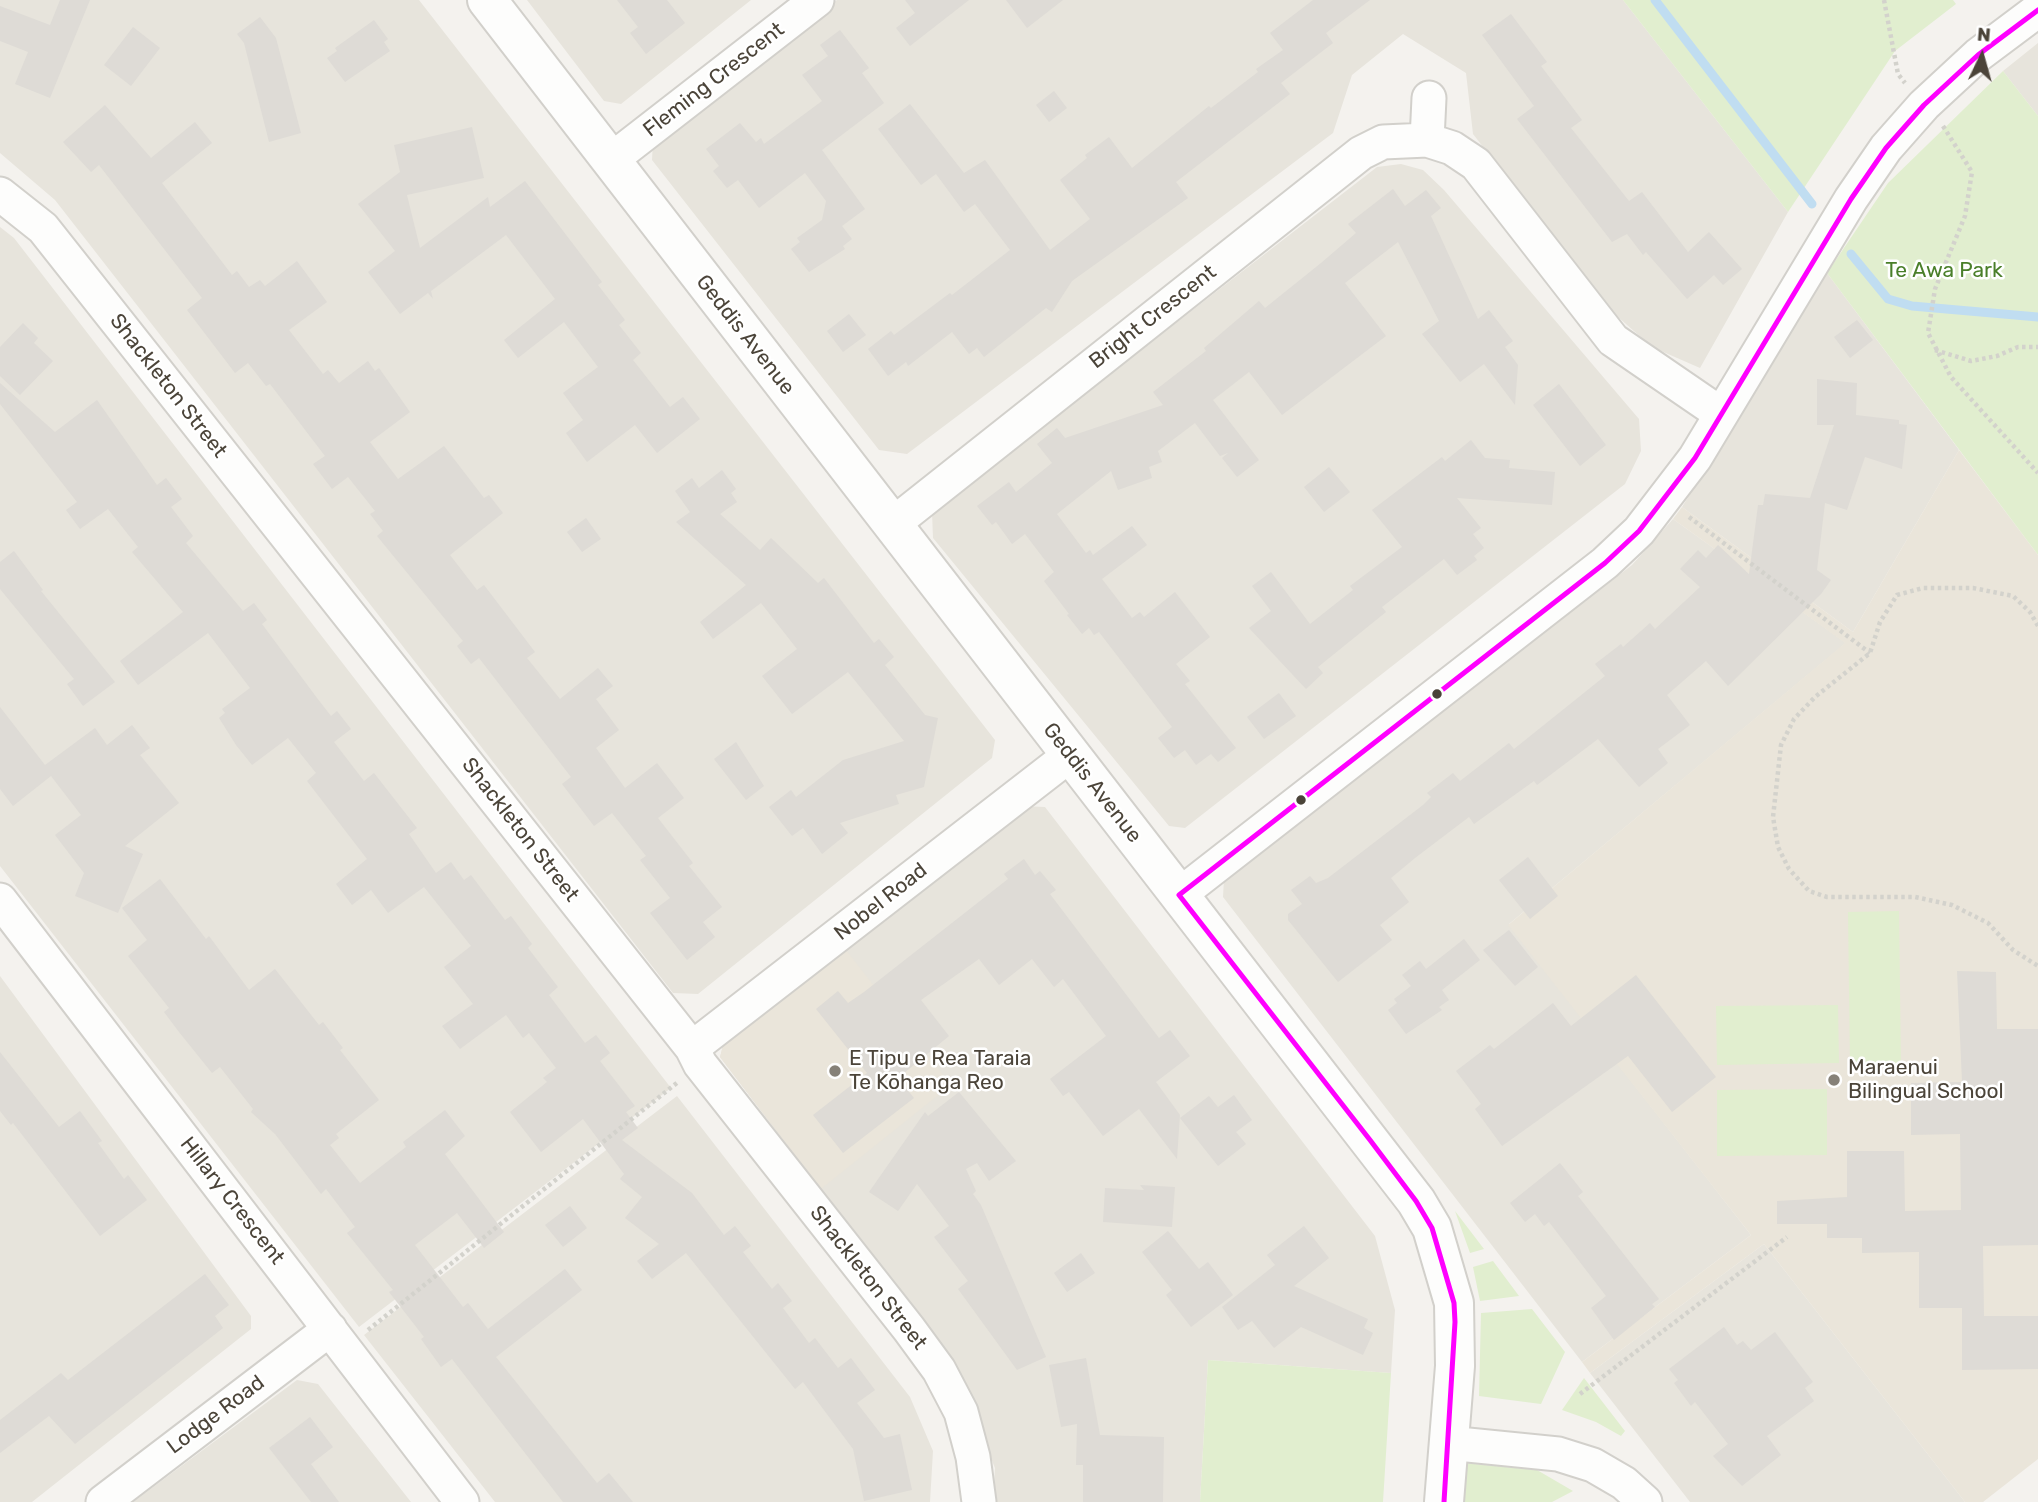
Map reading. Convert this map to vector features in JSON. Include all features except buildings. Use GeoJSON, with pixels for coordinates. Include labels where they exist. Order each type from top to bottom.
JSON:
{"type":"FeatureCollection","features":[{"type":"Feature","properties":{"kind":"street","name":"Geddis Avenue"},"geometry":{"type":"LineString","coordinates":[[487,0],[1416,1200],[1432,1228],[1454,1303],[1455,1366],[1444,1502]]}},
{"type":"Feature","properties":{"kind":"street","name":"Fleming Crescent"},"geometry":{"type":"LineString","coordinates":[[611,160],[817,0]]}},
{"type":"Feature","properties":{"kind":"street"},"geometry":{"type":"LineString","coordinates":[[1179,895],[1605,563],[1639,531],[1666,499],[1721,414],[1851,199],[1886,148],[1924,105],[1978,55],[2038,10]]}},
{"type":"Feature","properties":{"kind":"street"},"geometry":{"type":"LineString","coordinates":[[1427,140],[1429,98]]}},
{"type":"Feature","properties":{"kind":"street","name":"Bright Crescent"},"geometry":{"type":"LineString","coordinates":[[892,524],[1361,153],[1383,142],[1427,140],[1452,148],[1476,164],[1613,340],[1721,414]]}},
{"type":"Feature","properties":{"kind":"street","name":"Shackleton Street"},"geometry":{"type":"LineString","coordinates":[[0,194],[43,228],[696,1056],[939,1370],[961,1412],[973,1457],[979,1502]]}},
{"type":"Feature","properties":{"kind":"street","name":"Nobel Road"},"geometry":{"type":"LineString","coordinates":[[696,1056],[1070,755]]}},
{"type":"Feature","properties":{"kind":"street","name":"Hillary Crescent"},"geometry":{"type":"LineString","coordinates":[[0,900],[463,1502]]}},
{"type":"Feature","properties":{"kind":"street","name":"Lodge Road"},"geometry":{"type":"LineString","coordinates":[[103,1502],[337,1339]]}},
{"type":"Feature","properties":{"kind":"street"},"geometry":{"type":"LineString","coordinates":[[1448,1443],[1558,1454],[1593,1465],[1624,1483],[1645,1502]]}},
{"type":"Feature","properties":{"kind":"path"},"geometry":{"type":"LineString","coordinates":[[1935,289],[1928,333],[1935,350],[1951,377],[2038,473]]}},
{"type":"Feature","properties":{"kind":"path"},"geometry":{"type":"LineString","coordinates":[[1935,350],[1971,361],[1997,356],[2018,347],[2038,347]]}},
{"type":"Feature","properties":{"kind":"path"},"geometry":{"type":"LineString","coordinates":[[1666,499],[1870,653]]}},
{"type":"Feature","properties":{"kind":"path"},"geometry":{"type":"LineString","coordinates":[[2038,626],[2030,612],[2013,596],[1973,588],[1923,587],[1897,595],[1880,622],[1870,653],[1815,696],[1794,719],[1781,745],[1773,817],[1778,847],[1789,869],[1809,891],[1828,897],[1915,897],[1952,905],[1988,923],[2013,950],[2038,966]]}},
{"type":"Feature","properties":{"kind":"path"},"geometry":{"type":"LineString","coordinates":[[337,1339],[696,1056]]}},
{"type":"Feature","properties":{"kind":"path"},"geometry":{"type":"LineString","coordinates":[[1580,1394],[1787,1237]]}},
{"type":"Feature","properties":{"kind":"shaded area"},"geometry":{"type":"Polygon","coordinates":[[[0,0],[419,0],[995,740],[992,758],[698,994],[673,993],[55,200],[0,153],[0,0]]]}},
{"type":"Feature","properties":{"kind":"shaded area"},"geometry":{"type":"Polygon","coordinates":[[[527,0],[751,0],[621,104],[604,101],[527,0]]]}},
{"type":"Feature","properties":{"kind":"shaded area"},"geometry":{"type":"Polygon","coordinates":[[[837,0],[1623,0],[1788,212],[1700,368],[1652,347],[1609,309],[1473,134],[1466,73],[1403,34],[1352,75],[1333,133],[907,454],[879,450],[652,160],[653,141],[837,0]]]}},
{"type":"Feature","properties":{"kind":"shaded area"},"geometry":{"type":"Polygon","coordinates":[[[2038,43],[2038,116],[2003,71],[2038,43]]]}},
{"type":"Feature","properties":{"kind":"shaded area"},"geometry":{"type":"Polygon","coordinates":[[[1401,164],[1423,170],[1444,190],[1639,419],[1641,451],[1625,484],[1185,828],[1169,826],[933,538],[932,512],[1377,167],[1401,164]]]}},
{"type":"Feature","properties":{"kind":"shaded area"},"geometry":{"type":"Polygon","coordinates":[[[0,227],[14,238],[671,1088],[359,1327],[0,866],[0,227]]]}},
{"type":"Feature","properties":{"kind":"shaded area"},"geometry":{"type":"Polygon","coordinates":[[[1827,273],[1959,450],[1853,632],[1682,507],[1827,273]]]}},
{"type":"Feature","properties":{"kind":"shaded area","name":"Maraenui Bilingual School"},"geometry":{"type":"Polygon","coordinates":[[[1959,450],[2038,555],[2038,1459],[1983,1502],[1965,1502],[1764,1244],[1590,1373],[1582,1362],[1751,1235],[1508,925],[1845,643],[1673,519],[1682,507],[1853,632],[1959,450]]]}},
{"type":"Feature","properties":{"kind":"shaded area"},"geometry":{"type":"Polygon","coordinates":[[[1673,519],[1846,643],[1509,924],[1751,1235],[1582,1362],[1223,897],[1224,879],[1632,565],[1673,519]]]}},
{"type":"Feature","properties":{"kind":"shaded area"},"geometry":{"type":"Polygon","coordinates":[[[1022,806],[1045,807],[1375,1236],[1395,1310],[1391,1373],[1208,1360],[1200,1502],[993,1502],[995,1468],[952,1362],[720,1057],[725,1038],[1022,806]]]}},
{"type":"Feature","properties":{"kind":"shaded area","name":"E Tipu e Rea Taraia Te Kōhanga Reo"},"geometry":{"type":"Polygon","coordinates":[[[843,946],[951,1085],[821,1189],[720,1057],[725,1038],[843,946]]]}},
{"type":"Feature","properties":{"kind":"shaded area"},"geometry":{"type":"Polygon","coordinates":[[[0,976],[251,1316],[251,1329],[32,1502],[0,1502],[0,976]]]}},
{"type":"Feature","properties":{"kind":"shaded area"},"geometry":{"type":"Polygon","coordinates":[[[677,1096],[910,1397],[933,1451],[930,1502],[495,1502],[364,1335],[677,1096]]]}},
{"type":"Feature","properties":{"kind":"shaded area"},"geometry":{"type":"Polygon","coordinates":[[[1764,1244],[1965,1502],[1690,1502],[1590,1373],[1764,1244]]]}},
{"type":"Feature","properties":{"kind":"shaded area"},"geometry":{"type":"Polygon","coordinates":[[[297,1380],[318,1384],[411,1502],[133,1502],[297,1380]]]}},
{"type":"Feature","properties":{"kind":"green space"},"geometry":{"type":"Polygon","coordinates":[[[1623,0],[1953,0],[1956,4],[1895,51],[1788,212],[1623,0]]]}},
{"type":"Feature","properties":{"kind":"green space","name":"Te Awa Park"},"geometry":{"type":"Polygon","coordinates":[[[2003,71],[2038,116],[2038,555],[1827,273],[1888,183],[2003,71]]]}},
{"type":"Feature","properties":{"kind":"green space"},"geometry":{"type":"Polygon","coordinates":[[[1899,911],[1901,1067],[1850,1067],[1848,912],[1899,911]]]}},
{"type":"Feature","properties":{"kind":"green space"},"geometry":{"type":"Polygon","coordinates":[[[1838,1005],[1839,1063],[1717,1065],[1716,1006],[1838,1005]]]}},
{"type":"Feature","properties":{"kind":"green space"},"geometry":{"type":"Polygon","coordinates":[[[1827,1089],[1827,1155],[1717,1156],[1717,1090],[1827,1089]]]}},
{"type":"Feature","properties":{"kind":"green space"},"geometry":{"type":"Polygon","coordinates":[[[1455,1211],[1484,1249],[1470,1253],[1455,1211]]]}},
{"type":"Feature","properties":{"kind":"green space"},"geometry":{"type":"Polygon","coordinates":[[[1493,1261],[1519,1296],[1480,1301],[1473,1267],[1493,1261]]]}},
{"type":"Feature","properties":{"kind":"green space"},"geometry":{"type":"Polygon","coordinates":[[[1532,1309],[1565,1352],[1541,1404],[1479,1396],[1481,1313],[1532,1309]]]}},
{"type":"Feature","properties":{"kind":"green space"},"geometry":{"type":"Polygon","coordinates":[[[1208,1360],[1391,1373],[1383,1502],[1200,1502],[1208,1360]]]}},
{"type":"Feature","properties":{"kind":"green space"},"geometry":{"type":"Polygon","coordinates":[[[1584,1378],[1625,1431],[1621,1436],[1596,1422],[1562,1410],[1584,1378]]]}},
{"type":"Feature","properties":{"kind":"green space"},"geometry":{"type":"Polygon","coordinates":[[[1464,1463],[1537,1470],[1573,1491],[1552,1502],[1453,1502],[1464,1463]]]}},
{"type":"Feature","properties":{"kind":"waterway"},"geometry":{"type":"LineString","coordinates":[[1655,0],[1812,204]]}},
{"type":"Feature","properties":{"kind":"waterway"},"geometry":{"type":"LineString","coordinates":[[1851,254],[1888,299],[1912,306],[2038,317]]}},
{"type":"Feature","properties":{"kind":"transit line"},"geometry":{"type":"LineString","coordinates":[[1179,895],[1605,563],[1639,531],[1695,458],[1851,199],[1886,148],[1924,105],[1978,55],[2038,10]]}},
{"type":"Feature","properties":{"kind":"transit line"},"geometry":{"type":"LineString","coordinates":[[1179,895],[1370,1140],[1416,1201],[1432,1228],[1454,1303],[1455,1322],[1444,1502]]}},
{"type":"Feature","properties":{"kind":"place","name":"E Tipu e Rea Taraia Te Kōhanga Reo"},"geometry":{"type":"Point","coordinates":[835,1071]}},
{"type":"Feature","properties":{"kind":"place","name":"Maraenui Bilingual School"},"geometry":{"type":"Point","coordinates":[1834,1080]}}]}
